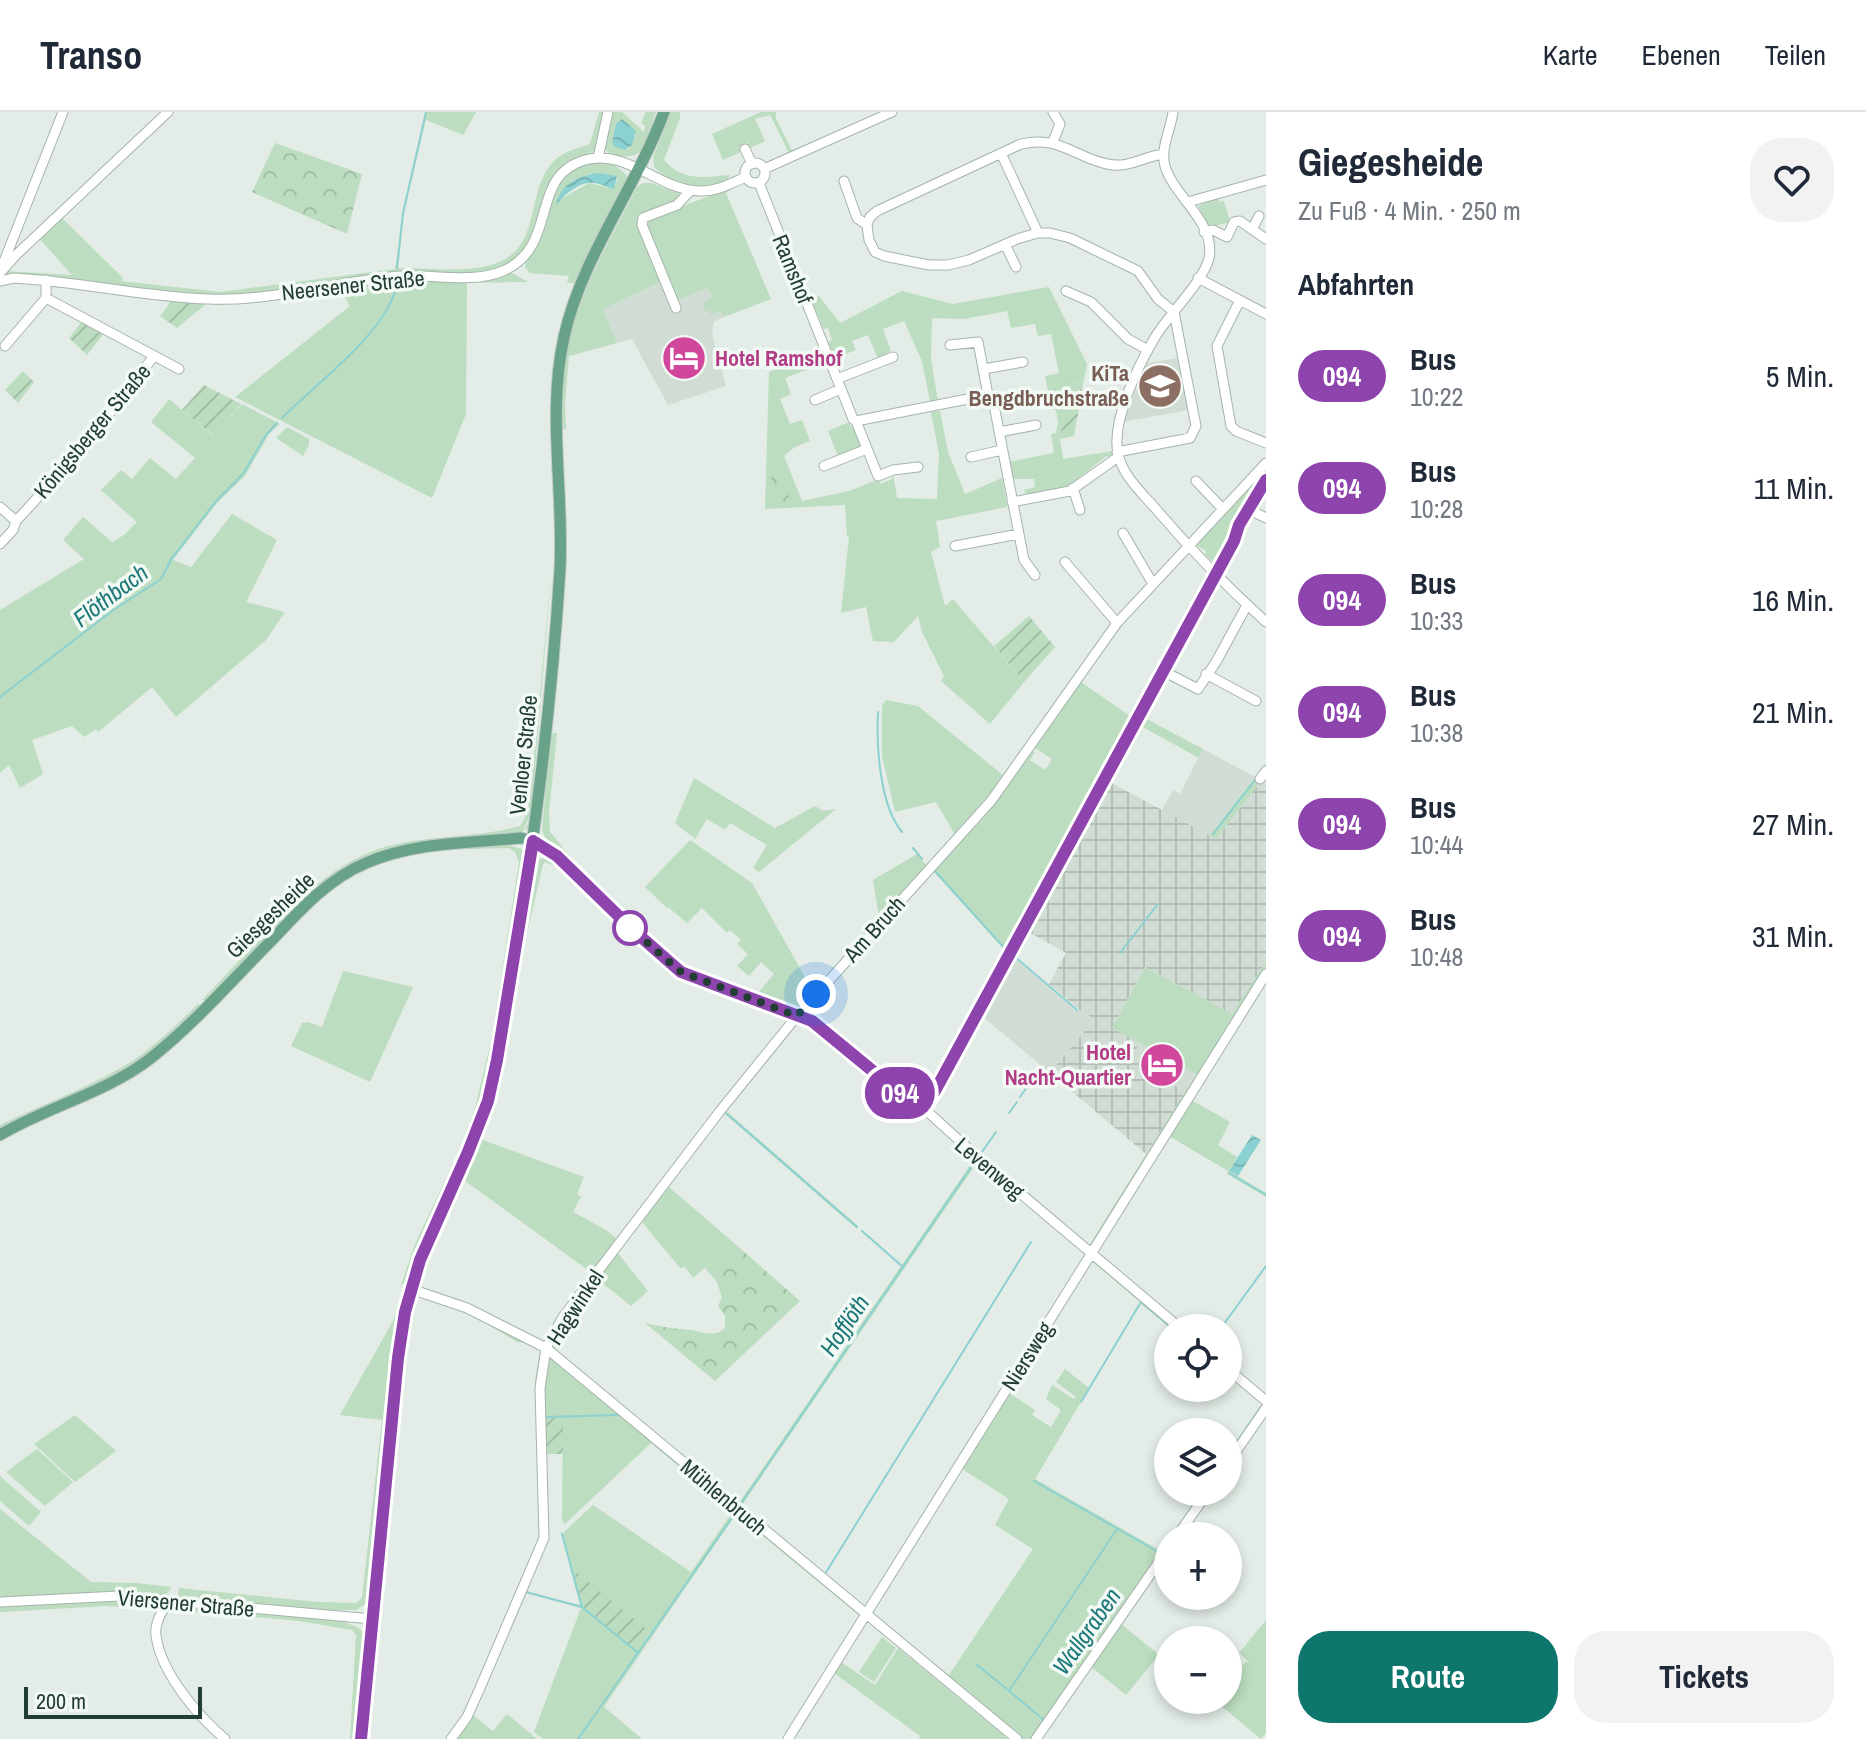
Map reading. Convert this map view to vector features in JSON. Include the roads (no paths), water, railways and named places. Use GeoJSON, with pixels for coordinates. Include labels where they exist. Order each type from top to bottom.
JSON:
{"type":"FeatureCollection","features":[{"type":"Feature","properties":{"kind":"main road","name":"Venloer Straße"},"geometry":{"type":"LineString","coordinates":[[361,1739],[398,1358],[411,1289],[428,1240],[488,1101],[538,810],[560,566],[556,430],[558,371],[569,316],[586,274],[640,170],[664,112]]}},
{"type":"Feature","properties":{"kind":"main road","name":"Giesgesheide"},"geometry":{"type":"LineString","coordinates":[[0,1135],[109,1084],[149,1059],[205,1009],[306,905],[351,870],[413,849],[521,838],[533,841]]}},
{"type":"Feature","properties":{"kind":"street"},"geometry":{"type":"LineString","coordinates":[[0,272],[63,112]]}},
{"type":"Feature","properties":{"kind":"street"},"geometry":{"type":"LineString","coordinates":[[0,272],[168,112]]}},
{"type":"Feature","properties":{"kind":"street"},"geometry":{"type":"LineString","coordinates":[[608,112],[598,158],[614,159],[690,191],[720,188],[746,177]]}},
{"type":"Feature","properties":{"kind":"street"},"geometry":{"type":"LineString","coordinates":[[764,169],[892,112]]}},
{"type":"Feature","properties":{"kind":"street"},"geometry":{"type":"LineString","coordinates":[[1053,112],[1060,125],[1053,142]]}},
{"type":"Feature","properties":{"kind":"street"},"geometry":{"type":"LineString","coordinates":[[1173,112],[1164,154],[1169,175],[1204,232],[1209,256],[1198,278],[1148,350],[1119,420],[1118,454],[1133,483],[1188,546],[1266,622]]}},
{"type":"Feature","properties":{"kind":"street"},"geometry":{"type":"LineString","coordinates":[[1012,502],[1073,488],[1118,454],[1190,438],[1194,434],[1196,426],[1174,312],[1158,299],[1138,271],[1070,238],[1038,233],[969,260],[929,265],[875,252],[869,240],[867,225],[870,217],[1001,153],[1038,140],[1053,142],[1105,164],[1121,166],[1164,154]]}},
{"type":"Feature","properties":{"kind":"street"},"geometry":{"type":"LineString","coordinates":[[745,149],[752,164]]}},
{"type":"Feature","properties":{"kind":"street"},"geometry":{"type":"LineString","coordinates":[[1001,153],[1038,233]]}},
{"type":"Feature","properties":{"kind":"street","name":"Neersener Straße"},"geometry":{"type":"LineString","coordinates":[[0,281],[14,278],[46,280],[207,300],[236,299],[401,276],[485,276],[513,265],[527,253],[538,236],[548,193],[555,180],[573,164],[598,158]]}},
{"type":"Feature","properties":{"kind":"street"},"geometry":{"type":"LineString","coordinates":[[752,164],[760,164],[764,169],[765,175],[759,183],[750,182],[746,177],[746,170],[752,164]]}},
{"type":"Feature","properties":{"kind":"street"},"geometry":{"type":"LineString","coordinates":[[1188,202],[1266,180]]}},
{"type":"Feature","properties":{"kind":"street"},"geometry":{"type":"LineString","coordinates":[[844,181],[857,218],[867,225]]}},
{"type":"Feature","properties":{"kind":"street","name":"Ramshof"},"geometry":{"type":"LineString","coordinates":[[759,183],[867,449]]}},
{"type":"Feature","properties":{"kind":"street"},"geometry":{"type":"LineString","coordinates":[[676,308],[642,225],[643,218],[677,205],[690,191]]}},
{"type":"Feature","properties":{"kind":"street"},"geometry":{"type":"LineString","coordinates":[[1253,228],[1259,216]]}},
{"type":"Feature","properties":{"kind":"street"},"geometry":{"type":"LineString","coordinates":[[1204,232],[1213,230],[1227,237],[1234,222],[1240,221],[1266,239]]}},
{"type":"Feature","properties":{"kind":"street"},"geometry":{"type":"LineString","coordinates":[[1005,244],[1016,267]]}},
{"type":"Feature","properties":{"kind":"street"},"geometry":{"type":"LineString","coordinates":[[1198,278],[1266,314]]}},
{"type":"Feature","properties":{"kind":"street"},"geometry":{"type":"LineString","coordinates":[[5,346],[46,298],[46,280]]}},
{"type":"Feature","properties":{"kind":"street"},"geometry":{"type":"LineString","coordinates":[[1066,291],[1091,302],[1128,339],[1148,350]]}},
{"type":"Feature","properties":{"kind":"street"},"geometry":{"type":"LineString","coordinates":[[46,298],[179,369]]}},
{"type":"Feature","properties":{"kind":"street"},"geometry":{"type":"LineString","coordinates":[[1240,300],[1217,346],[1231,426],[1266,443]]}},
{"type":"Feature","properties":{"kind":"street"},"geometry":{"type":"LineString","coordinates":[[950,345],[978,342],[988,395],[993,400],[1024,560],[1035,575]]}},
{"type":"Feature","properties":{"kind":"street","name":"Königsberger Straße"},"geometry":{"type":"LineString","coordinates":[[0,544],[13,530],[16,521],[78,454],[154,356]]}},
{"type":"Feature","properties":{"kind":"street"},"geometry":{"type":"LineString","coordinates":[[837,379],[893,357]]}},
{"type":"Feature","properties":{"kind":"street"},"geometry":{"type":"LineString","coordinates":[[984,369],[1023,362]]}},
{"type":"Feature","properties":{"kind":"street"},"geometry":{"type":"LineString","coordinates":[[815,400],[841,389]]}},
{"type":"Feature","properties":{"kind":"street"},"geometry":{"type":"LineString","coordinates":[[856,421],[988,395]]}},
{"type":"Feature","properties":{"kind":"street"},"geometry":{"type":"LineString","coordinates":[[999,432],[1036,425]]}},
{"type":"Feature","properties":{"kind":"street"},"geometry":{"type":"LineString","coordinates":[[824,466],[867,449],[878,476],[893,470],[918,467]]}},
{"type":"Feature","properties":{"kind":"street"},"geometry":{"type":"LineString","coordinates":[[971,457],[1002,450]]}},
{"type":"Feature","properties":{"kind":"street","name":"Am Bruch"},"geometry":{"type":"LineString","coordinates":[[797,1016],[991,801],[1117,623],[1266,463]]}},
{"type":"Feature","properties":{"kind":"street"},"geometry":{"type":"LineString","coordinates":[[1196,481],[1223,509]]}},
{"type":"Feature","properties":{"kind":"street"},"geometry":{"type":"LineString","coordinates":[[919,1104],[930,1099],[935,1091],[1215,575],[1239,525],[1266,481]]}},
{"type":"Feature","properties":{"kind":"street"},"geometry":{"type":"LineString","coordinates":[[1073,488],[1080,510]]}},
{"type":"Feature","properties":{"kind":"street"},"geometry":{"type":"LineString","coordinates":[[0,507],[16,521]]}},
{"type":"Feature","properties":{"kind":"street"},"geometry":{"type":"LineString","coordinates":[[1250,510],[1266,518]]}},
{"type":"Feature","properties":{"kind":"street"},"geometry":{"type":"LineString","coordinates":[[1123,533],[1153,584]]}},
{"type":"Feature","properties":{"kind":"street"},"geometry":{"type":"LineString","coordinates":[[955,546],[1019,534]]}},
{"type":"Feature","properties":{"kind":"street"},"geometry":{"type":"LineString","coordinates":[[1065,562],[1117,623]]}},
{"type":"Feature","properties":{"kind":"street"},"geometry":{"type":"LineString","coordinates":[[1163,671],[1198,689],[1247,605]]}},
{"type":"Feature","properties":{"kind":"street"},"geometry":{"type":"LineString","coordinates":[[1206,674],[1256,701]]}},
{"type":"Feature","properties":{"kind":"street"},"geometry":{"type":"LineString","coordinates":[[533,841],[557,856],[681,972],[797,1016]]}},
{"type":"Feature","properties":{"kind":"street","name":"Niersweg"},"geometry":{"type":"LineString","coordinates":[[788,1739],[1266,974]]}},
{"type":"Feature","properties":{"kind":"street","name":"Levenweg"},"geometry":{"type":"LineString","coordinates":[[797,1016],[825,1030],[908,1100],[919,1104],[1163,1314]]}},
{"type":"Feature","properties":{"kind":"street","name":"Hagwinkel"},"geometry":{"type":"LineString","coordinates":[[451,1739],[467,1717],[544,1538],[540,1388],[546,1348],[563,1317],[593,1277],[797,1016]]}},
{"type":"Feature","properties":{"kind":"street","name":"Mühlenbruch"},"geometry":{"type":"LineString","coordinates":[[411,1289],[467,1308],[546,1348],[1017,1739]]}},
{"type":"Feature","properties":{"kind":"street"},"geometry":{"type":"LineString","coordinates":[[1242,1381],[1266,1401]]}},
{"type":"Feature","properties":{"kind":"street"},"geometry":{"type":"LineString","coordinates":[[1242,1443],[1266,1408]]}},
{"type":"Feature","properties":{"kind":"street"},"geometry":{"type":"LineString","coordinates":[[1036,1739],[1154,1569]]}},
{"type":"Feature","properties":{"kind":"street","name":"Viersener Straße"},"geometry":{"type":"LineString","coordinates":[[0,1602],[105,1596],[372,1619]]}},
{"type":"Feature","properties":{"kind":"street"},"geometry":{"type":"LineString","coordinates":[[168,1600],[155,1634],[165,1665],[177,1686],[225,1739]]}},
{"type":"Feature","properties":{"kind":"water"},"geometry":{"type":"Polygon","coordinates":[[[622,119],[636,131],[632,145],[625,150],[612,143],[616,124],[622,119]]]}},
{"type":"Feature","properties":{"kind":"water"},"geometry":{"type":"Polygon","coordinates":[[[599,173],[617,176],[614,189],[595,183],[584,184],[556,205],[566,186],[584,176],[599,173]]]}},
{"type":"Feature","properties":{"kind":"water"},"geometry":{"type":"Polygon","coordinates":[[[1252,1135],[1261,1140],[1238,1176],[1229,1171],[1252,1135]]]}},
{"type":"Feature","properties":{"kind":"waterway","name":"Flöthbach"},"geometry":{"type":"LineString","coordinates":[[397,268],[403,213],[426,112]]}},
{"type":"Feature","properties":{"kind":"waterway","name":"Flöthbach"},"geometry":{"type":"LineString","coordinates":[[282,418],[367,337],[392,300],[397,282]]}},
{"type":"Feature","properties":{"kind":"waterway","name":"Flöthbach"},"geometry":{"type":"LineString","coordinates":[[0,697],[112,611],[161,579],[172,558],[217,500],[243,474],[266,435],[277,423]]}},
{"type":"Feature","properties":{"kind":"waterway"},"geometry":{"type":"LineString","coordinates":[[878,712],[879,758],[884,792],[902,832]]}},
{"type":"Feature","properties":{"kind":"waterway","name":"Hofflöth"},"geometry":{"type":"LineString","coordinates":[[1213,834],[1255,780]]}},
{"type":"Feature","properties":{"kind":"waterway"},"geometry":{"type":"LineString","coordinates":[[913,848],[922,859]]}},
{"type":"Feature","properties":{"kind":"waterway"},"geometry":{"type":"LineString","coordinates":[[935,871],[1006,950]]}},
{"type":"Feature","properties":{"kind":"waterway","name":"Hofflöth"},"geometry":{"type":"LineString","coordinates":[[1120,953],[1158,904]]}},
{"type":"Feature","properties":{"kind":"waterway"},"geometry":{"type":"LineString","coordinates":[[1014,956],[1077,1010]]}},
{"type":"Feature","properties":{"kind":"waterway","name":"Hofflöth"},"geometry":{"type":"LineString","coordinates":[[1020,1097],[1040,1068]]}},
{"type":"Feature","properties":{"kind":"waterway","name":"Hofflöth"},"geometry":{"type":"LineString","coordinates":[[1009,1113],[1017,1102]]}},
{"type":"Feature","properties":{"kind":"waterway"},"geometry":{"type":"LineString","coordinates":[[727,1114],[857,1227]]}},
{"type":"Feature","properties":{"kind":"waterway","name":"Hofflöth"},"geometry":{"type":"LineString","coordinates":[[982,1152],[996,1132]]}},
{"type":"Feature","properties":{"kind":"waterway","name":"Hofflöth"},"geometry":{"type":"LineString","coordinates":[[740,1505],[974,1163]]}},
{"type":"Feature","properties":{"kind":"waterway"},"geometry":{"type":"LineString","coordinates":[[1229,1173],[1266,1195]]}},
{"type":"Feature","properties":{"kind":"waterway"},"geometry":{"type":"LineString","coordinates":[[862,1231],[903,1267]]}},
{"type":"Feature","properties":{"kind":"waterway"},"geometry":{"type":"LineString","coordinates":[[825,1574],[1031,1242]]}},
{"type":"Feature","properties":{"kind":"waterway"},"geometry":{"type":"LineString","coordinates":[[1231,1314],[1266,1266]]}},
{"type":"Feature","properties":{"kind":"waterway"},"geometry":{"type":"LineString","coordinates":[[1081,1402],[1141,1302],[1155,1314]]}},
{"type":"Feature","properties":{"kind":"waterway","name":"Wallgraben"},"geometry":{"type":"LineString","coordinates":[[1242,1434],[1260,1408]]}},
{"type":"Feature","properties":{"kind":"waterway"},"geometry":{"type":"LineString","coordinates":[[545,1417],[620,1415]]}},
{"type":"Feature","properties":{"kind":"waterway"},"geometry":{"type":"LineString","coordinates":[[640,1432],[651,1441]]}},
{"type":"Feature","properties":{"kind":"waterway","name":"Hofflöth"},"geometry":{"type":"LineString","coordinates":[[578,1739],[736,1512],[657,1446]]}},
{"type":"Feature","properties":{"kind":"waterway"},"geometry":{"type":"LineString","coordinates":[[1034,1481],[1154,1550]]}},
{"type":"Feature","properties":{"kind":"waterway","name":"Wallgraben"},"geometry":{"type":"LineString","coordinates":[[1181,1522],[1192,1506]]}},
{"type":"Feature","properties":{"kind":"waterway"},"geometry":{"type":"LineString","coordinates":[[1044,1720],[1009,1691],[1117,1529]]}},
{"type":"Feature","properties":{"kind":"waterway"},"geometry":{"type":"LineString","coordinates":[[562,1534],[582,1607],[637,1652]]}},
{"type":"Feature","properties":{"kind":"waterway"},"geometry":{"type":"LineString","coordinates":[[526,1592],[582,1607]]}},
{"type":"Feature","properties":{"kind":"waterway"},"geometry":{"type":"LineString","coordinates":[[977,1665],[1007,1689]]}},
{"type":"Feature","properties":{"kind":"place","name":"Hotel Ramshof"},"geometry":{"type":"Point","coordinates":[684,358]}},
{"type":"Feature","properties":{"kind":"place","name":"KiTa Bengdbruchstraße"},"geometry":{"type":"Point","coordinates":[1160,386]}},
{"type":"Feature","properties":{"kind":"place","name":"Hotel Nacht-Quartier"},"geometry":{"type":"Point","coordinates":[1162,1065]}}]}
